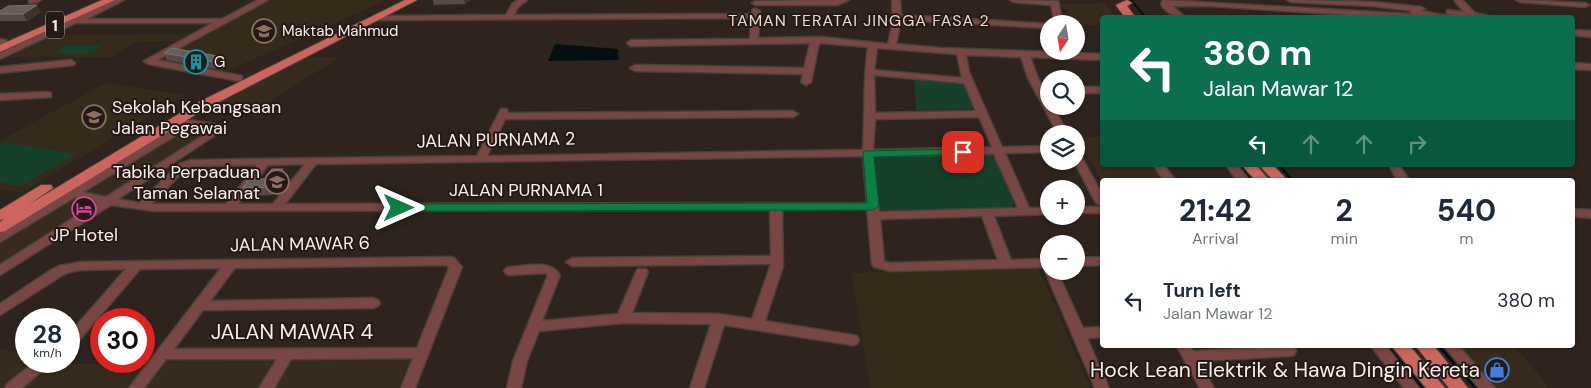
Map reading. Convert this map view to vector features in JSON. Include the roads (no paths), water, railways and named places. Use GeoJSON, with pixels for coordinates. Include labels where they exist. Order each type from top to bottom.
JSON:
{"type":"FeatureCollection","features":[{"type":"Feature","properties":{"kind":"main road","name":"1"},"geometry":{"type":"LineString","coordinates":[[1,44],[97,0]]}},
{"type":"Feature","properties":{"kind":"main road","name":"1"},"geometry":{"type":"LineString","coordinates":[[1,44],[110,0]]}},
{"type":"Feature","properties":{"kind":"main road"},"geometry":{"type":"LineString","coordinates":[[0,228],[66,193],[182,122],[260,71],[399,0]]}},
{"type":"Feature","properties":{"kind":"main road"},"geometry":{"type":"LineString","coordinates":[[0,216],[165,117],[239,78],[260,71],[412,0]]}},
{"type":"Feature","properties":{"kind":"main road"},"geometry":{"type":"LineString","coordinates":[[1112,0],[1124,15]]}},
{"type":"Feature","properties":{"kind":"main road"},"geometry":{"type":"LineString","coordinates":[[1129,15],[1121,5],[1126,1],[1137,15]]}},
{"type":"Feature","properties":{"kind":"main road"},"geometry":{"type":"LineString","coordinates":[[1252,167],[1260,178]]}},
{"type":"Feature","properties":{"kind":"main road"},"geometry":{"type":"LineString","coordinates":[[1268,167],[1278,178]]}},
{"type":"Feature","properties":{"kind":"main road"},"geometry":{"type":"LineString","coordinates":[[1403,348],[1436,388]]}},
{"type":"Feature","properties":{"kind":"main road"},"geometry":{"type":"LineString","coordinates":[[1426,348],[1459,388]]}},
{"type":"Feature","properties":{"kind":"street"},"geometry":{"type":"LineString","coordinates":[[0,56],[120,0]]}},
{"type":"Feature","properties":{"kind":"street"},"geometry":{"type":"LineString","coordinates":[[239,78],[148,62],[264,0]]}},
{"type":"Feature","properties":{"kind":"street"},"geometry":{"type":"LineString","coordinates":[[509,17],[515,6],[523,0]]}},
{"type":"Feature","properties":{"kind":"street"},"geometry":{"type":"LineString","coordinates":[[377,18],[610,17],[756,10],[837,3],[845,0]]}},
{"type":"Feature","properties":{"kind":"street"},"geometry":{"type":"LineString","coordinates":[[891,47],[897,17],[896,0]]}},
{"type":"Feature","properties":{"kind":"street"},"geometry":{"type":"LineString","coordinates":[[1014,0],[1054,3],[1057,15]]}},
{"type":"Feature","properties":{"kind":"street"},"geometry":{"type":"LineString","coordinates":[[1291,0],[1306,8],[1375,7],[1462,15]]}},
{"type":"Feature","properties":{"kind":"street"},"geometry":{"type":"LineString","coordinates":[[1458,0],[1472,15]]}},
{"type":"Feature","properties":{"kind":"street"},"geometry":{"type":"LineString","coordinates":[[1520,0],[1582,2]]}},
{"type":"Feature","properties":{"kind":"street"},"geometry":{"type":"LineString","coordinates":[[1165,1],[1211,2],[1396,15]]}},
{"type":"Feature","properties":{"kind":"street"},"geometry":{"type":"LineString","coordinates":[[1165,1],[1179,15]]}},
{"type":"Feature","properties":{"kind":"street"},"geometry":{"type":"LineString","coordinates":[[610,17],[614,6]]}},
{"type":"Feature","properties":{"kind":"street"},"geometry":{"type":"LineString","coordinates":[[1375,7],[1435,15]]}},
{"type":"Feature","properties":{"kind":"street"},"geometry":{"type":"LineString","coordinates":[[754,41],[756,10]]}},
{"type":"Feature","properties":{"kind":"street"},"geometry":{"type":"LineString","coordinates":[[897,17],[1040,25]]}},
{"type":"Feature","properties":{"kind":"street"},"geometry":{"type":"LineString","coordinates":[[75,21],[224,21]]}},
{"type":"Feature","properties":{"kind":"street"},"geometry":{"type":"LineString","coordinates":[[1575,27],[1591,29]]}},
{"type":"Feature","properties":{"kind":"street"},"geometry":{"type":"LineString","coordinates":[[1575,32],[1591,34]]}},
{"type":"Feature","properties":{"kind":"street"},"geometry":{"type":"LineString","coordinates":[[1575,36],[1591,38]]}},
{"type":"Feature","properties":{"kind":"street"},"geometry":{"type":"LineString","coordinates":[[806,82],[815,40]]}},
{"type":"Feature","properties":{"kind":"street"},"geometry":{"type":"LineString","coordinates":[[631,43],[815,40],[891,47],[1040,54]]}},
{"type":"Feature","properties":{"kind":"street"},"geometry":{"type":"LineString","coordinates":[[872,45],[869,72],[870,116],[868,154],[877,262],[881,266],[890,267],[1006,264],[1040,266]]}},
{"type":"Feature","properties":{"kind":"street"},"geometry":{"type":"LineString","coordinates":[[961,51],[962,66],[1025,212]]}},
{"type":"Feature","properties":{"kind":"street"},"geometry":{"type":"LineString","coordinates":[[1025,54],[1040,83]]}},
{"type":"Feature","properties":{"kind":"street"},"geometry":{"type":"LineString","coordinates":[[1085,56],[1100,57]]}},
{"type":"Feature","properties":{"kind":"street"},"geometry":{"type":"LineString","coordinates":[[0,70],[71,63]]}},
{"type":"Feature","properties":{"kind":"street"},"geometry":{"type":"LineString","coordinates":[[1575,66],[1591,68]]}},
{"type":"Feature","properties":{"kind":"street"},"geometry":{"type":"LineString","coordinates":[[635,68],[807,71]]}},
{"type":"Feature","properties":{"kind":"street"},"geometry":{"type":"LineString","coordinates":[[869,72],[968,81]]}},
{"type":"Feature","properties":{"kind":"street"},"geometry":{"type":"LineString","coordinates":[[1085,90],[1100,90]]}},
{"type":"Feature","properties":{"kind":"street"},"geometry":{"type":"LineString","coordinates":[[0,97],[48,95]]}},
{"type":"Feature","properties":{"kind":"street"},"geometry":{"type":"LineString","coordinates":[[481,158],[503,114],[793,114]]}},
{"type":"Feature","properties":{"kind":"street"},"geometry":{"type":"LineString","coordinates":[[870,116],[982,114]]}},
{"type":"Feature","properties":{"kind":"street"},"geometry":{"type":"LineString","coordinates":[[0,271],[221,128],[182,122]]}},
{"type":"Feature","properties":{"kind":"street","name":"JALAN PURNAMA 2"},"geometry":{"type":"LineString","coordinates":[[142,207],[187,164],[313,160],[868,154],[1040,149]]}},
{"type":"Feature","properties":{"kind":"street"},"geometry":{"type":"LineString","coordinates":[[276,208],[313,160]]}},
{"type":"Feature","properties":{"kind":"street"},"geometry":{"type":"LineString","coordinates":[[229,208],[266,161]]}},
{"type":"Feature","properties":{"kind":"street"},"geometry":{"type":"LineString","coordinates":[[1159,167],[1168,178]]}},
{"type":"Feature","properties":{"kind":"street"},"geometry":{"type":"LineString","coordinates":[[1233,167],[1241,178]]}},
{"type":"Feature","properties":{"kind":"street"},"geometry":{"type":"LineString","coordinates":[[1395,167],[1402,178]]}},
{"type":"Feature","properties":{"kind":"street"},"geometry":{"type":"LineString","coordinates":[[1084,170],[1100,199]]}},
{"type":"Feature","properties":{"kind":"street"},"geometry":{"type":"LineString","coordinates":[[0,238],[66,193]]}},
{"type":"Feature","properties":{"kind":"street","name":"JALAN PURNAMA 1"},"geometry":{"type":"LineString","coordinates":[[66,193],[142,207],[776,206],[874,211],[987,213],[1040,211]]}},
{"type":"Feature","properties":{"kind":"street"},"geometry":{"type":"LineString","coordinates":[[757,324],[777,260],[776,206]]}},
{"type":"Feature","properties":{"kind":"street"},"geometry":{"type":"LineString","coordinates":[[1085,210],[1100,210]]}},
{"type":"Feature","properties":{"kind":"street"},"geometry":{"type":"LineString","coordinates":[[1575,212],[1591,214]]}},
{"type":"Feature","properties":{"kind":"street"},"geometry":{"type":"LineString","coordinates":[[987,213],[1006,264]]}},
{"type":"Feature","properties":{"kind":"street","name":"JALAN MAWAR 6"},"geometry":{"type":"LineString","coordinates":[[0,310],[63,269],[80,266],[434,260],[452,262],[456,267],[408,388]]}},
{"type":"Feature","properties":{"kind":"street"},"geometry":{"type":"LineString","coordinates":[[572,262],[777,260]]}},
{"type":"Feature","properties":{"kind":"street"},"geometry":{"type":"LineString","coordinates":[[1085,262],[1100,261]]}},
{"type":"Feature","properties":{"kind":"street"},"geometry":{"type":"LineString","coordinates":[[136,388],[232,263]]}},
{"type":"Feature","properties":{"kind":"street"},"geometry":{"type":"LineString","coordinates":[[80,329],[134,265]]}},
{"type":"Feature","properties":{"kind":"street"},"geometry":{"type":"LineString","coordinates":[[510,271],[546,270],[554,273],[520,361],[514,388]]}},
{"type":"Feature","properties":{"kind":"street"},"geometry":{"type":"LineString","coordinates":[[624,318],[642,272]]}},
{"type":"Feature","properties":{"kind":"street"},"geometry":{"type":"LineString","coordinates":[[1055,280],[1102,388]]}},
{"type":"Feature","properties":{"kind":"street"},"geometry":{"type":"LineString","coordinates":[[199,306],[373,302]]}},
{"type":"Feature","properties":{"kind":"street"},"geometry":{"type":"LineString","coordinates":[[534,327],[624,318],[719,319],[852,340]]}},
{"type":"Feature","properties":{"kind":"street"},"geometry":{"type":"LineString","coordinates":[[697,388],[719,319]]}},
{"type":"Feature","properties":{"kind":"street"},"geometry":{"type":"LineString","coordinates":[[1078,333],[1100,332]]}},
{"type":"Feature","properties":{"kind":"street"},"geometry":{"type":"LineString","coordinates":[[1379,348],[1412,388]]}},
{"type":"Feature","properties":{"kind":"street"},"geometry":{"type":"LineString","coordinates":[[1453,348],[1488,388]]}},
{"type":"Feature","properties":{"kind":"street"},"geometry":{"type":"LineString","coordinates":[[1207,388],[1186,351],[1289,351]]}},
{"type":"Feature","properties":{"kind":"street","name":"JALAN MAWAR 4"},"geometry":{"type":"LineString","coordinates":[[162,354],[421,353]]}},
{"type":"Feature","properties":{"kind":"street"},"geometry":{"type":"LineString","coordinates":[[266,388],[287,354]]}},
{"type":"Feature","properties":{"kind":"street"},"geometry":{"type":"LineString","coordinates":[[12,388],[31,373]]}},
{"type":"Feature","properties":{"kind":"waterway"},"geometry":{"type":"LineString","coordinates":[[1131,0],[1144,15]]}},
{"type":"Feature","properties":{"kind":"waterway"},"geometry":{"type":"LineString","coordinates":[[0,52],[25,41]]}},
{"type":"Feature","properties":{"kind":"waterway"},"geometry":{"type":"LineString","coordinates":[[1240,167],[1249,178]]}},
{"type":"Feature","properties":{"kind":"waterway"},"geometry":{"type":"LineString","coordinates":[[1281,167],[1290,178]]}},
{"type":"Feature","properties":{"kind":"waterway"},"geometry":{"type":"LineString","coordinates":[[1389,348],[1422,388]]}},
{"type":"Feature","properties":{"kind":"waterway"},"geometry":{"type":"LineString","coordinates":[[1441,348],[1476,388]]}},
{"type":"Feature","properties":{"kind":"place","name":"Maktab Mahmud"},"geometry":{"type":"Point","coordinates":[264,31]}},
{"type":"Feature","properties":{"kind":"place","name":"G"},"geometry":{"type":"Point","coordinates":[196,62]}},
{"type":"Feature","properties":{"kind":"place","name":"Sekolah Kebangsaan Jalan Pegawai"},"geometry":{"type":"Point","coordinates":[94,117]}},
{"type":"Feature","properties":{"kind":"place","name":"Tabika Perpaduan Taman Selamat"},"geometry":{"type":"Point","coordinates":[277,182]}},
{"type":"Feature","properties":{"kind":"place","name":"JP Hotel"},"geometry":{"type":"Point","coordinates":[84,209]}},
{"type":"Feature","properties":{"kind":"place","name":"Hock Lean Elektrik & Hawa Dingin Kereta"},"geometry":{"type":"Point","coordinates":[1497,370]}},
{"type":"Feature","properties":{"kind":"district","name":"TAMAN TERATAI JINGGA FASA 2"},"geometry":{"type":"Point","coordinates":[859,20]}}]}
